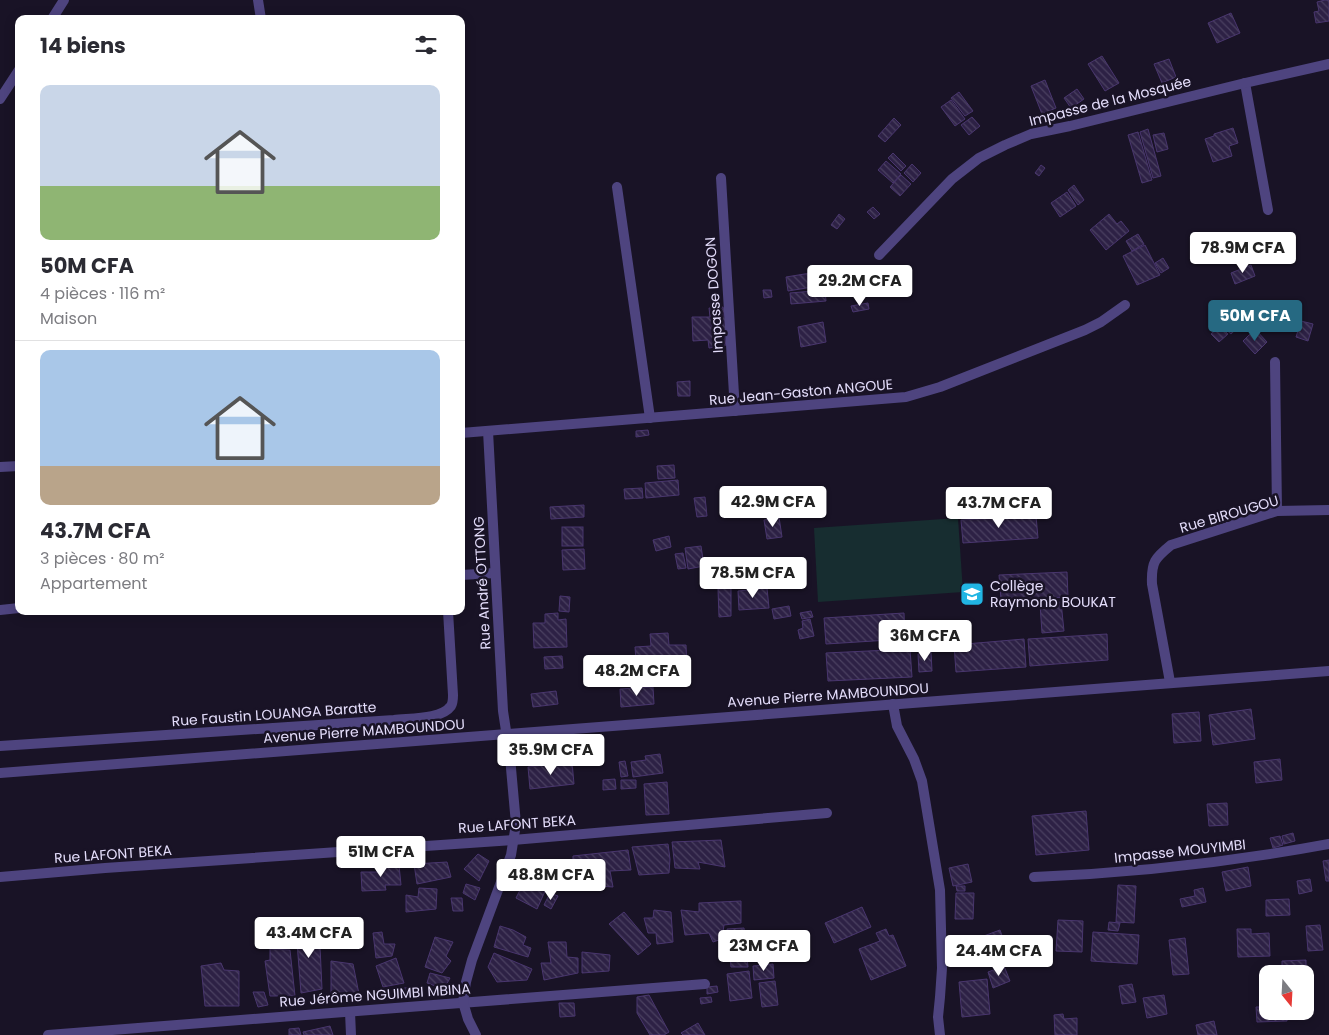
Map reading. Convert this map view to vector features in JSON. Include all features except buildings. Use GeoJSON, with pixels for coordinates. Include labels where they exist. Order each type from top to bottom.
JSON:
{"type":"FeatureCollection","features":[{"type":"Feature","properties":{"kind":"street"},"geometry":{"type":"LineString","coordinates":[[55,15],[64,0]]}},
{"type":"Feature","properties":{"kind":"street"},"geometry":{"type":"LineString","coordinates":[[258,0],[260,15]]}},
{"type":"Feature","properties":{"kind":"street","name":"Impasse de la Mosquée"},"geometry":{"type":"LineString","coordinates":[[879,255],[952,179],[980,158],[1005,145],[1031,134],[1329,64]]}},
{"type":"Feature","properties":{"kind":"street"},"geometry":{"type":"LineString","coordinates":[[0,99],[15,76]]}},
{"type":"Feature","properties":{"kind":"street"},"geometry":{"type":"LineString","coordinates":[[1245,83],[1268,210]]}},
{"type":"Feature","properties":{"kind":"street","name":"Impasse DOGON"},"geometry":{"type":"LineString","coordinates":[[721,178],[735,411]]}},
{"type":"Feature","properties":{"kind":"street"},"geometry":{"type":"LineString","coordinates":[[617,187],[650,418]]}},
{"type":"Feature","properties":{"kind":"street","name":"Rue Jean-Gaston ANGOUE"},"geometry":{"type":"LineString","coordinates":[[465,433],[906,397],[940,387],[1064,339],[1101,322],[1125,305]]}},
{"type":"Feature","properties":{"kind":"street"},"geometry":{"type":"LineString","coordinates":[[1275,362],[1277,511]]}},
{"type":"Feature","properties":{"kind":"street","name":"Rue André OTTONG"},"geometry":{"type":"LineString","coordinates":[[463,1002],[472,960],[511,855],[516,824],[510,757],[503,711],[488,431]]}},
{"type":"Feature","properties":{"kind":"street"},"geometry":{"type":"LineString","coordinates":[[0,467],[15,466]]}},
{"type":"Feature","properties":{"kind":"street","name":"Rue BIROUGOU"},"geometry":{"type":"LineString","coordinates":[[1170,682],[1152,584],[1151,572],[1157,556],[1171,545],[1277,511],[1329,510]]}},
{"type":"Feature","properties":{"kind":"street"},"geometry":{"type":"LineString","coordinates":[[465,575],[495,573]]}},
{"type":"Feature","properties":{"kind":"street"},"geometry":{"type":"LineString","coordinates":[[0,610],[15,608]]}},
{"type":"Feature","properties":{"kind":"street","name":"Rue Faustin LOUANGA Baratte"},"geometry":{"type":"LineString","coordinates":[[0,746],[394,720],[429,717],[444,713],[452,705],[453,695],[448,615]]}},
{"type":"Feature","properties":{"kind":"street","name":"Avenue Pierre MAMBOUNDOU"},"geometry":{"type":"LineString","coordinates":[[0,773],[1329,671]]}},
{"type":"Feature","properties":{"kind":"street"},"geometry":{"type":"LineString","coordinates":[[893,704],[896,726],[914,759],[922,781],[940,890],[942,968],[938,1017],[940,1035]]}},
{"type":"Feature","properties":{"kind":"street","name":"Rue LAFONT BEKA"},"geometry":{"type":"LineString","coordinates":[[0,877],[513,840],[827,813]]}},
{"type":"Feature","properties":{"kind":"street","name":"Impasse MOUYIMBI"},"geometry":{"type":"LineString","coordinates":[[1034,876],[1096,874],[1229,860],[1329,844]]}},
{"type":"Feature","properties":{"kind":"street","name":"Rue Jérôme NGUIMBI MBINA"},"geometry":{"type":"LineString","coordinates":[[48,1035],[140,1031],[463,1002],[705,984]]}},
{"type":"Feature","properties":{"kind":"street"},"geometry":{"type":"LineString","coordinates":[[463,1002],[468,1019],[476,1035]]}},
{"type":"Feature","properties":{"kind":"street"},"geometry":{"type":"LineString","coordinates":[[350,1012],[351,1035]]}},
{"type":"Feature","properties":{"kind":"green space"},"geometry":{"type":"Polygon","coordinates":[[[958,518],[963,592],[818,602],[814,528],[958,518]]]}},
{"type":"Feature","properties":{"kind":"place","name":"Collège Raymonb BOUKAT"},"geometry":{"type":"Point","coordinates":[972,594]}}]}
